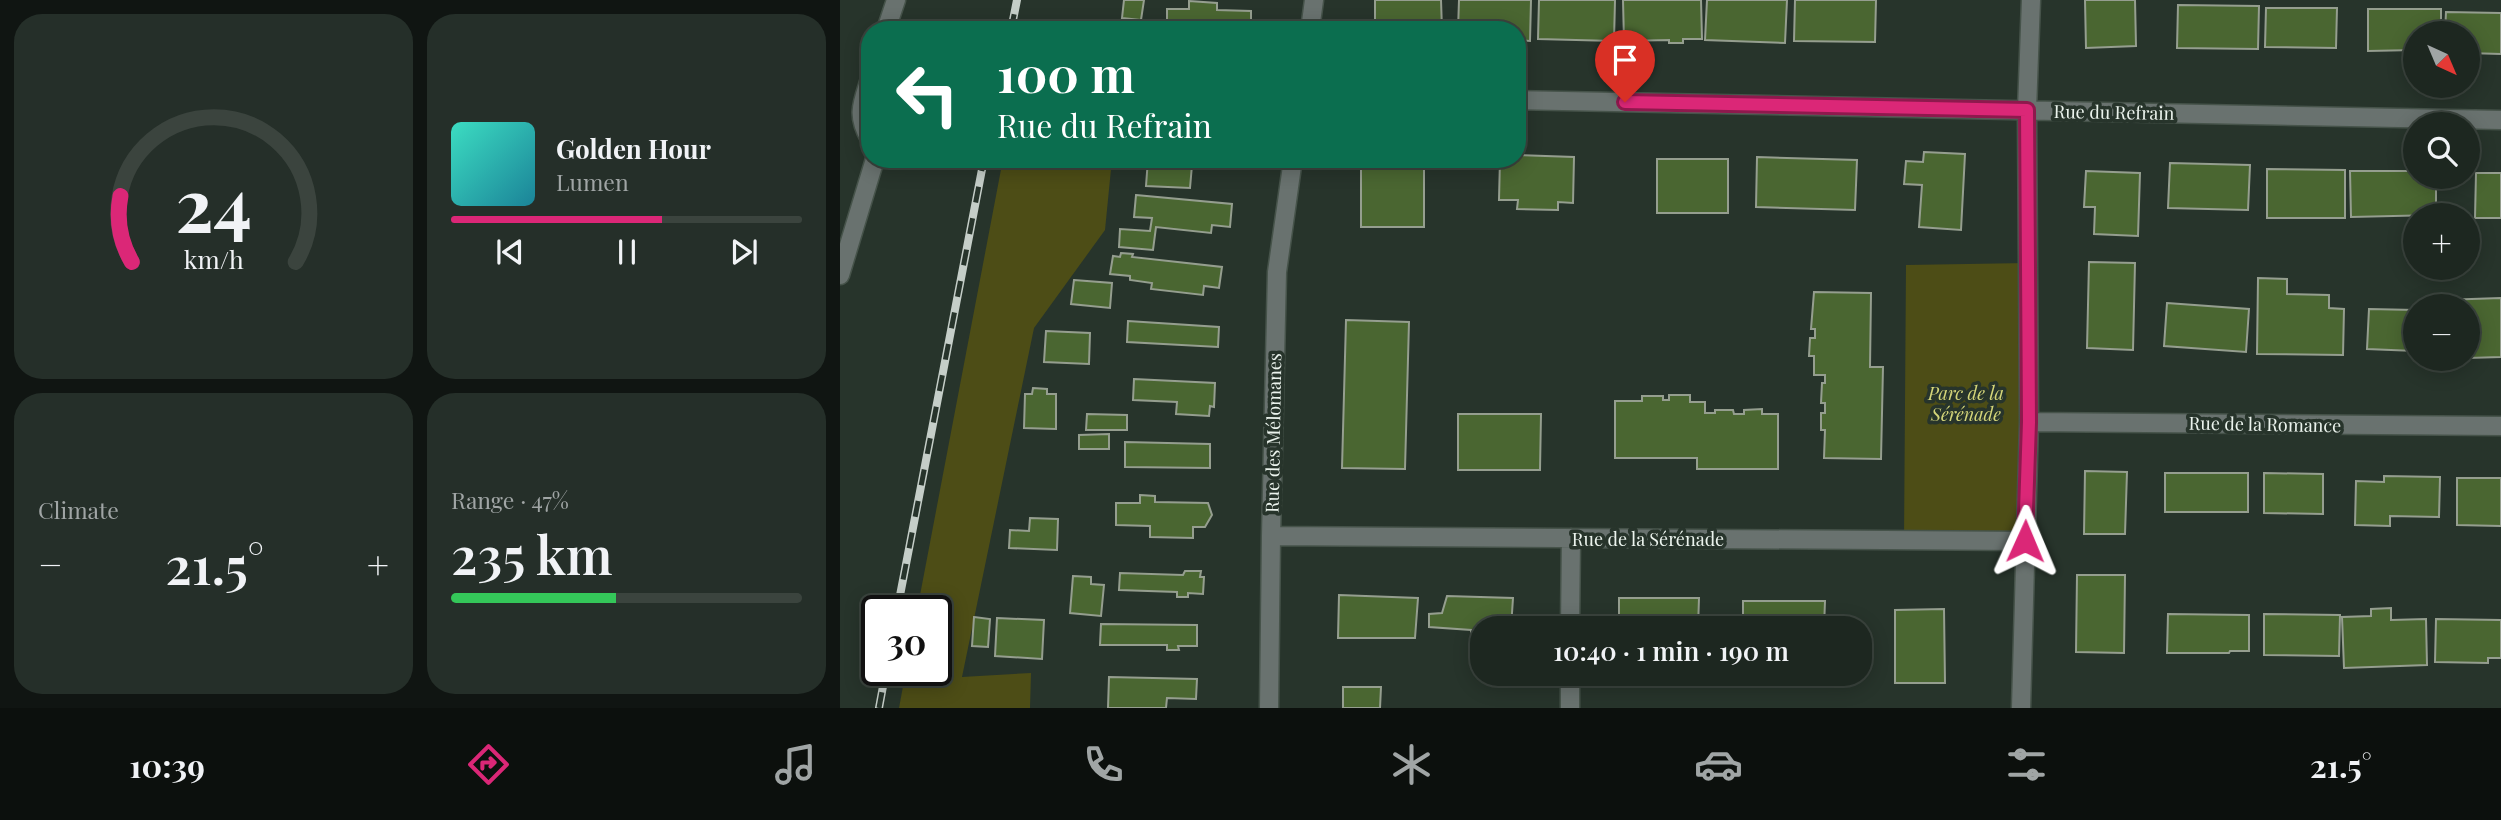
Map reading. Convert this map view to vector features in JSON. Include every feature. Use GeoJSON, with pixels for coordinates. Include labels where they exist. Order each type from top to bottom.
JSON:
{"type":"FeatureCollection","features":[{"type":"Feature","properties":{"kind":"street"},"geometry":{"type":"LineString","coordinates":[[889,21],[896,0]]}},
{"type":"Feature","properties":{"kind":"street"},"geometry":{"type":"LineString","coordinates":[[1311,21],[1314,0]]}},
{"type":"Feature","properties":{"kind":"street"},"geometry":{"type":"LineString","coordinates":[[2021,708],[2029,422],[2027,110],[2031,0]]}},
{"type":"Feature","properties":{"kind":"street","name":"Rue du Refrain"},"geometry":{"type":"LineString","coordinates":[[1526,100],[2501,120]]}},
{"type":"Feature","properties":{"kind":"street"},"geometry":{"type":"LineString","coordinates":[[840,275],[872,168]]}},
{"type":"Feature","properties":{"kind":"street","name":"Rue des Mélomanes"},"geometry":{"type":"LineString","coordinates":[[1269,708],[1277,272],[1292,168]]}},
{"type":"Feature","properties":{"kind":"street","name":"Rue de la Romance"},"geometry":{"type":"LineString","coordinates":[[2029,422],[2501,426]]}},
{"type":"Feature","properties":{"kind":"street","name":"Rue de la Sérénade"},"geometry":{"type":"LineString","coordinates":[[1271,536],[2025,541]]}},
{"type":"Feature","properties":{"kind":"street"},"geometry":{"type":"LineString","coordinates":[[1570,616],[1571,538]]}},
{"type":"Feature","properties":{"kind":"street"},"geometry":{"type":"LineString","coordinates":[[1570,686],[1570,708]]}},
{"type":"Feature","properties":{"kind":"green space"},"geometry":{"type":"Polygon","coordinates":[[[1001,168],[1111,168],[1105,230],[1034,328],[962,677],[1031,673],[1030,708],[899,708],[903,686],[952,686],[952,595],[920,595],[1001,168]]]}},
{"type":"Feature","properties":{"kind":"green space","name":"Parc de la Sérénade"},"geometry":{"type":"Polygon","coordinates":[[[2028,263],[2025,541],[1904,541],[1906,265],[2028,263]]]}},
{"type":"Feature","properties":{"kind":"building"},"geometry":{"type":"Polygon","coordinates":[[[1124,0],[1144,0],[1141,20],[1122,18],[1124,0]]]}},
{"type":"Feature","properties":{"kind":"building"},"geometry":{"type":"Polygon","coordinates":[[[1375,0],[1441,0],[1442,21],[1375,21],[1375,0]]]}},
{"type":"Feature","properties":{"kind":"building"},"geometry":{"type":"Polygon","coordinates":[[[1459,0],[1531,0],[1530,41],[1526,41],[1526,21],[1458,21],[1459,0]]]}},
{"type":"Feature","properties":{"kind":"building"},"geometry":{"type":"Polygon","coordinates":[[[1539,0],[1615,0],[1614,41],[1538,39],[1539,0]]]}},
{"type":"Feature","properties":{"kind":"building"},"geometry":{"type":"Polygon","coordinates":[[[1623,0],[1701,0],[1702,39],[1683,39],[1683,43],[1669,43],[1669,40],[1624,41],[1623,0]]]}},
{"type":"Feature","properties":{"kind":"building"},"geometry":{"type":"Polygon","coordinates":[[[1707,0],[1787,0],[1785,43],[1705,40],[1707,0]]]}},
{"type":"Feature","properties":{"kind":"building"},"geometry":{"type":"Polygon","coordinates":[[[1795,0],[1876,0],[1875,42],[1794,41],[1795,0]]]}},
{"type":"Feature","properties":{"kind":"building"},"geometry":{"type":"Polygon","coordinates":[[[2085,0],[2135,0],[2136,46],[2086,48],[2085,0]]]}},
{"type":"Feature","properties":{"kind":"building"},"geometry":{"type":"Polygon","coordinates":[[[1189,1],[1217,3],[1217,10],[1251,11],[1251,21],[1167,21],[1167,9],[1189,9],[1189,1]]]}},
{"type":"Feature","properties":{"kind":"building"},"geometry":{"type":"Polygon","coordinates":[[[2178,5],[2259,6],[2258,49],[2177,48],[2178,5]]]}},
{"type":"Feature","properties":{"kind":"building"},"geometry":{"type":"Polygon","coordinates":[[[2266,8],[2337,8],[2336,48],[2265,47],[2266,8]]]}},
{"type":"Feature","properties":{"kind":"building"},"geometry":{"type":"Polygon","coordinates":[[[2368,9],[2441,9],[2441,21],[2403,21],[2403,50],[2368,51],[2368,9]]]}},
{"type":"Feature","properties":{"kind":"building"},"geometry":{"type":"Polygon","coordinates":[[[2446,12],[2501,13],[2501,54],[2480,53],[2480,21],[2446,21],[2446,12]]]}},
{"type":"Feature","properties":{"kind":"building"},"geometry":{"type":"Polygon","coordinates":[[[1924,152],[1965,154],[1961,230],[1919,227],[1922,185],[1904,184],[1906,161],[1923,162],[1924,152]]]}},
{"type":"Feature","properties":{"kind":"building"},"geometry":{"type":"Polygon","coordinates":[[[1526,155],[1574,157],[1573,203],[1558,202],[1558,210],[1517,209],[1518,200],[1499,200],[1500,168],[1526,168],[1526,155]]]}},
{"type":"Feature","properties":{"kind":"building"},"geometry":{"type":"Polygon","coordinates":[[[1757,157],[1857,160],[1855,210],[1756,207],[1757,157]]]}},
{"type":"Feature","properties":{"kind":"building"},"geometry":{"type":"Polygon","coordinates":[[[1657,159],[1728,159],[1728,213],[1657,213],[1657,159]]]}},
{"type":"Feature","properties":{"kind":"building"},"geometry":{"type":"Polygon","coordinates":[[[2170,163],[2250,165],[2248,210],[2168,208],[2170,163]]]}},
{"type":"Feature","properties":{"kind":"building"},"geometry":{"type":"Polygon","coordinates":[[[1147,168],[1192,168],[1190,188],[1146,186],[1147,168]]]}},
{"type":"Feature","properties":{"kind":"building"},"geometry":{"type":"Polygon","coordinates":[[[1361,168],[1424,168],[1424,227],[1361,227],[1361,168]]]}},
{"type":"Feature","properties":{"kind":"building"},"geometry":{"type":"Polygon","coordinates":[[[2267,169],[2345,170],[2345,218],[2267,218],[2267,169]]]}},
{"type":"Feature","properties":{"kind":"building"},"geometry":{"type":"Polygon","coordinates":[[[2086,171],[2140,173],[2138,236],[2094,234],[2095,207],[2084,207],[2086,171]]]}},
{"type":"Feature","properties":{"kind":"building"},"geometry":{"type":"Polygon","coordinates":[[[2350,171],[2403,171],[2403,189],[2436,189],[2436,203],[2403,203],[2403,216],[2351,217],[2350,171]]]}},
{"type":"Feature","properties":{"kind":"building"},"geometry":{"type":"Polygon","coordinates":[[[2480,173],[2501,173],[2501,218],[2480,218],[2480,203],[2475,203],[2476,189],[2480,189],[2480,173]]]}},
{"type":"Feature","properties":{"kind":"building"},"geometry":{"type":"Polygon","coordinates":[[[1136,195],[1232,204],[1230,227],[1212,225],[1211,233],[1156,227],[1153,250],[1119,247],[1120,229],[1150,231],[1152,218],[1134,217],[1136,195]]]}},
{"type":"Feature","properties":{"kind":"building"},"geometry":{"type":"Polygon","coordinates":[[[1121,253],[1133,254],[1132,257],[1222,267],[1219,288],[1204,286],[1203,295],[1151,289],[1152,283],[1130,280],[1130,276],[1110,274],[1113,256],[1120,257],[1121,253]]]}},
{"type":"Feature","properties":{"kind":"building"},"geometry":{"type":"Polygon","coordinates":[[[2089,262],[2135,263],[2133,350],[2087,348],[2089,262]]]}},
{"type":"Feature","properties":{"kind":"building"},"geometry":{"type":"Polygon","coordinates":[[[2258,278],[2287,279],[2287,294],[2329,295],[2329,308],[2344,309],[2343,355],[2257,354],[2258,278]]]}},
{"type":"Feature","properties":{"kind":"building"},"geometry":{"type":"Polygon","coordinates":[[[1074,280],[1112,283],[1110,308],[1071,304],[1074,280]]]}},
{"type":"Feature","properties":{"kind":"building"},"geometry":{"type":"Polygon","coordinates":[[[1814,292],[1871,293],[1870,367],[1883,367],[1881,459],[1824,458],[1825,430],[1821,430],[1821,413],[1825,413],[1825,403],[1821,403],[1825,375],[1814,375],[1814,356],[1809,356],[1810,338],[1815,338],[1815,329],[1811,329],[1814,292]]]}},
{"type":"Feature","properties":{"kind":"building"},"geometry":{"type":"Polygon","coordinates":[[[2501,298],[2501,357],[2480,358],[2480,299],[2501,298]]]}},
{"type":"Feature","properties":{"kind":"building"},"geometry":{"type":"Polygon","coordinates":[[[2167,303],[2249,309],[2246,352],[2164,346],[2167,303]]]}},
{"type":"Feature","properties":{"kind":"building"},"geometry":{"type":"Polygon","coordinates":[[[2369,309],[2403,310],[2403,350],[2367,349],[2369,309]]]}},
{"type":"Feature","properties":{"kind":"building"},"geometry":{"type":"Polygon","coordinates":[[[1346,320],[1409,322],[1405,469],[1342,468],[1346,320]]]}},
{"type":"Feature","properties":{"kind":"building"},"geometry":{"type":"Polygon","coordinates":[[[1128,321],[1219,327],[1218,347],[1127,342],[1128,321]]]}},
{"type":"Feature","properties":{"kind":"building"},"geometry":{"type":"Polygon","coordinates":[[[1046,331],[1090,333],[1089,364],[1044,362],[1046,331]]]}},
{"type":"Feature","properties":{"kind":"building"},"geometry":{"type":"Polygon","coordinates":[[[1134,379],[1215,383],[1214,407],[1210,406],[1209,416],[1176,414],[1177,402],[1133,400],[1134,379]]]}},
{"type":"Feature","properties":{"kind":"building"},"geometry":{"type":"Polygon","coordinates":[[[1033,388],[1047,389],[1047,394],[1056,394],[1056,429],[1024,428],[1025,394],[1032,394],[1033,388]]]}},
{"type":"Feature","properties":{"kind":"building"},"geometry":{"type":"Polygon","coordinates":[[[1669,395],[1690,395],[1690,402],[1705,402],[1705,413],[1733,410],[1734,414],[1744,414],[1744,410],[1762,409],[1762,414],[1778,414],[1778,469],[1697,469],[1697,458],[1615,458],[1615,401],[1642,401],[1642,396],[1663,396],[1663,400],[1669,400],[1669,395]]]}},
{"type":"Feature","properties":{"kind":"building"},"geometry":{"type":"Polygon","coordinates":[[[1087,414],[1127,415],[1127,430],[1086,430],[1087,414]]]}},
{"type":"Feature","properties":{"kind":"building"},"geometry":{"type":"Polygon","coordinates":[[[1458,414],[1541,414],[1540,470],[1458,470],[1458,414]]]}},
{"type":"Feature","properties":{"kind":"building"},"geometry":{"type":"Polygon","coordinates":[[[1109,434],[1109,449],[1079,449],[1079,435],[1109,434]]]}},
{"type":"Feature","properties":{"kind":"building"},"geometry":{"type":"Polygon","coordinates":[[[1125,442],[1210,444],[1210,468],[1125,467],[1125,442]]]}},
{"type":"Feature","properties":{"kind":"building"},"geometry":{"type":"Polygon","coordinates":[[[2085,471],[2127,472],[2125,534],[2084,534],[2085,471]]]}},
{"type":"Feature","properties":{"kind":"building"},"geometry":{"type":"Polygon","coordinates":[[[2165,473],[2248,473],[2248,512],[2165,512],[2165,473]]]}},
{"type":"Feature","properties":{"kind":"building"},"geometry":{"type":"Polygon","coordinates":[[[2264,473],[2323,474],[2323,514],[2264,513],[2264,473]]]}},
{"type":"Feature","properties":{"kind":"building"},"geometry":{"type":"Polygon","coordinates":[[[2384,476],[2440,477],[2439,517],[2390,516],[2390,526],[2355,525],[2356,481],[2384,482],[2384,476]]]}},
{"type":"Feature","properties":{"kind":"building"},"geometry":{"type":"Polygon","coordinates":[[[2457,478],[2501,478],[2501,526],[2457,525],[2457,478]]]}},
{"type":"Feature","properties":{"kind":"building"},"geometry":{"type":"Polygon","coordinates":[[[1140,495],[1155,496],[1155,502],[1208,503],[1212,515],[1205,527],[1193,527],[1193,538],[1150,537],[1150,526],[1116,525],[1116,503],[1140,503],[1140,495]]]}},
{"type":"Feature","properties":{"kind":"building"},"geometry":{"type":"Polygon","coordinates":[[[1030,518],[1058,519],[1057,550],[1009,548],[1010,530],[1029,531],[1030,518]]]}},
{"type":"Feature","properties":{"kind":"building"},"geometry":{"type":"Polygon","coordinates":[[[1185,571],[1201,571],[1200,577],[1204,577],[1203,594],[1188,593],[1188,597],[1177,597],[1177,592],[1119,590],[1120,573],[1183,575],[1185,571]]]}},
{"type":"Feature","properties":{"kind":"building"},"geometry":{"type":"Polygon","coordinates":[[[2077,575],[2125,575],[2124,653],[2076,652],[2077,575]]]}},
{"type":"Feature","properties":{"kind":"building"},"geometry":{"type":"Polygon","coordinates":[[[1073,576],[1091,577],[1091,584],[1104,585],[1101,616],[1070,613],[1073,576]]]}},
{"type":"Feature","properties":{"kind":"building"},"geometry":{"type":"Polygon","coordinates":[[[1339,595],[1418,598],[1415,638],[1338,638],[1339,595]]]}},
{"type":"Feature","properties":{"kind":"building"},"geometry":{"type":"Polygon","coordinates":[[[1447,596],[1513,598],[1512,616],[1470,616],[1470,630],[1429,627],[1429,614],[1442,613],[1447,596]]]}},
{"type":"Feature","properties":{"kind":"building"},"geometry":{"type":"Polygon","coordinates":[[[1619,598],[1699,598],[1698,616],[1619,616],[1619,598]]]}},
{"type":"Feature","properties":{"kind":"building"},"geometry":{"type":"Polygon","coordinates":[[[1743,601],[1825,601],[1824,616],[1743,616],[1743,601]]]}},
{"type":"Feature","properties":{"kind":"building"},"geometry":{"type":"Polygon","coordinates":[[[2391,608],[2391,620],[2426,619],[2427,665],[2344,668],[2342,617],[2371,616],[2371,609],[2391,608]]]}},
{"type":"Feature","properties":{"kind":"building"},"geometry":{"type":"Polygon","coordinates":[[[1944,609],[1945,683],[1895,683],[1895,610],[1944,609]]]}},
{"type":"Feature","properties":{"kind":"building"},"geometry":{"type":"Polygon","coordinates":[[[2168,614],[2249,615],[2249,651],[2167,653],[2168,614]]]}},
{"type":"Feature","properties":{"kind":"building"},"geometry":{"type":"Polygon","coordinates":[[[2264,614],[2340,615],[2339,656],[2264,655],[2264,614]]]}},
{"type":"Feature","properties":{"kind":"building"},"geometry":{"type":"Polygon","coordinates":[[[974,617],[990,619],[988,647],[972,646],[974,617]]]}},
{"type":"Feature","properties":{"kind":"building"},"geometry":{"type":"Polygon","coordinates":[[[997,618],[1044,620],[1042,659],[995,656],[997,618]]]}},
{"type":"Feature","properties":{"kind":"building"},"geometry":{"type":"Polygon","coordinates":[[[2436,619],[2501,620],[2501,658],[2488,658],[2488,663],[2435,662],[2436,619]]]}},
{"type":"Feature","properties":{"kind":"building"},"geometry":{"type":"Polygon","coordinates":[[[1101,624],[1197,625],[1197,646],[1178,646],[1179,650],[1167,650],[1167,645],[1100,645],[1101,624]]]}},
{"type":"Feature","properties":{"kind":"building"},"geometry":{"type":"Polygon","coordinates":[[[1109,677],[1197,679],[1196,699],[1167,698],[1166,708],[1108,708],[1109,677]]]}},
{"type":"Feature","properties":{"kind":"building"},"geometry":{"type":"Polygon","coordinates":[[[1343,687],[1381,687],[1380,708],[1343,708],[1343,687]]]}},
{"type":"Feature","properties":{"kind":"railway"},"geometry":{"type":"LineString","coordinates":[[1013,21],[1017,0]]}},
{"type":"Feature","properties":{"kind":"railway"},"geometry":{"type":"LineString","coordinates":[[900,595],[982,168]]}},
{"type":"Feature","properties":{"kind":"railway"},"geometry":{"type":"LineString","coordinates":[[879,708],[883,686]]}},
{"type":"Feature","properties":{"kind":"route"},"geometry":{"type":"LineString","coordinates":[[1625,102],[2027,110],[2029,422],[2025,541]]}}]}
